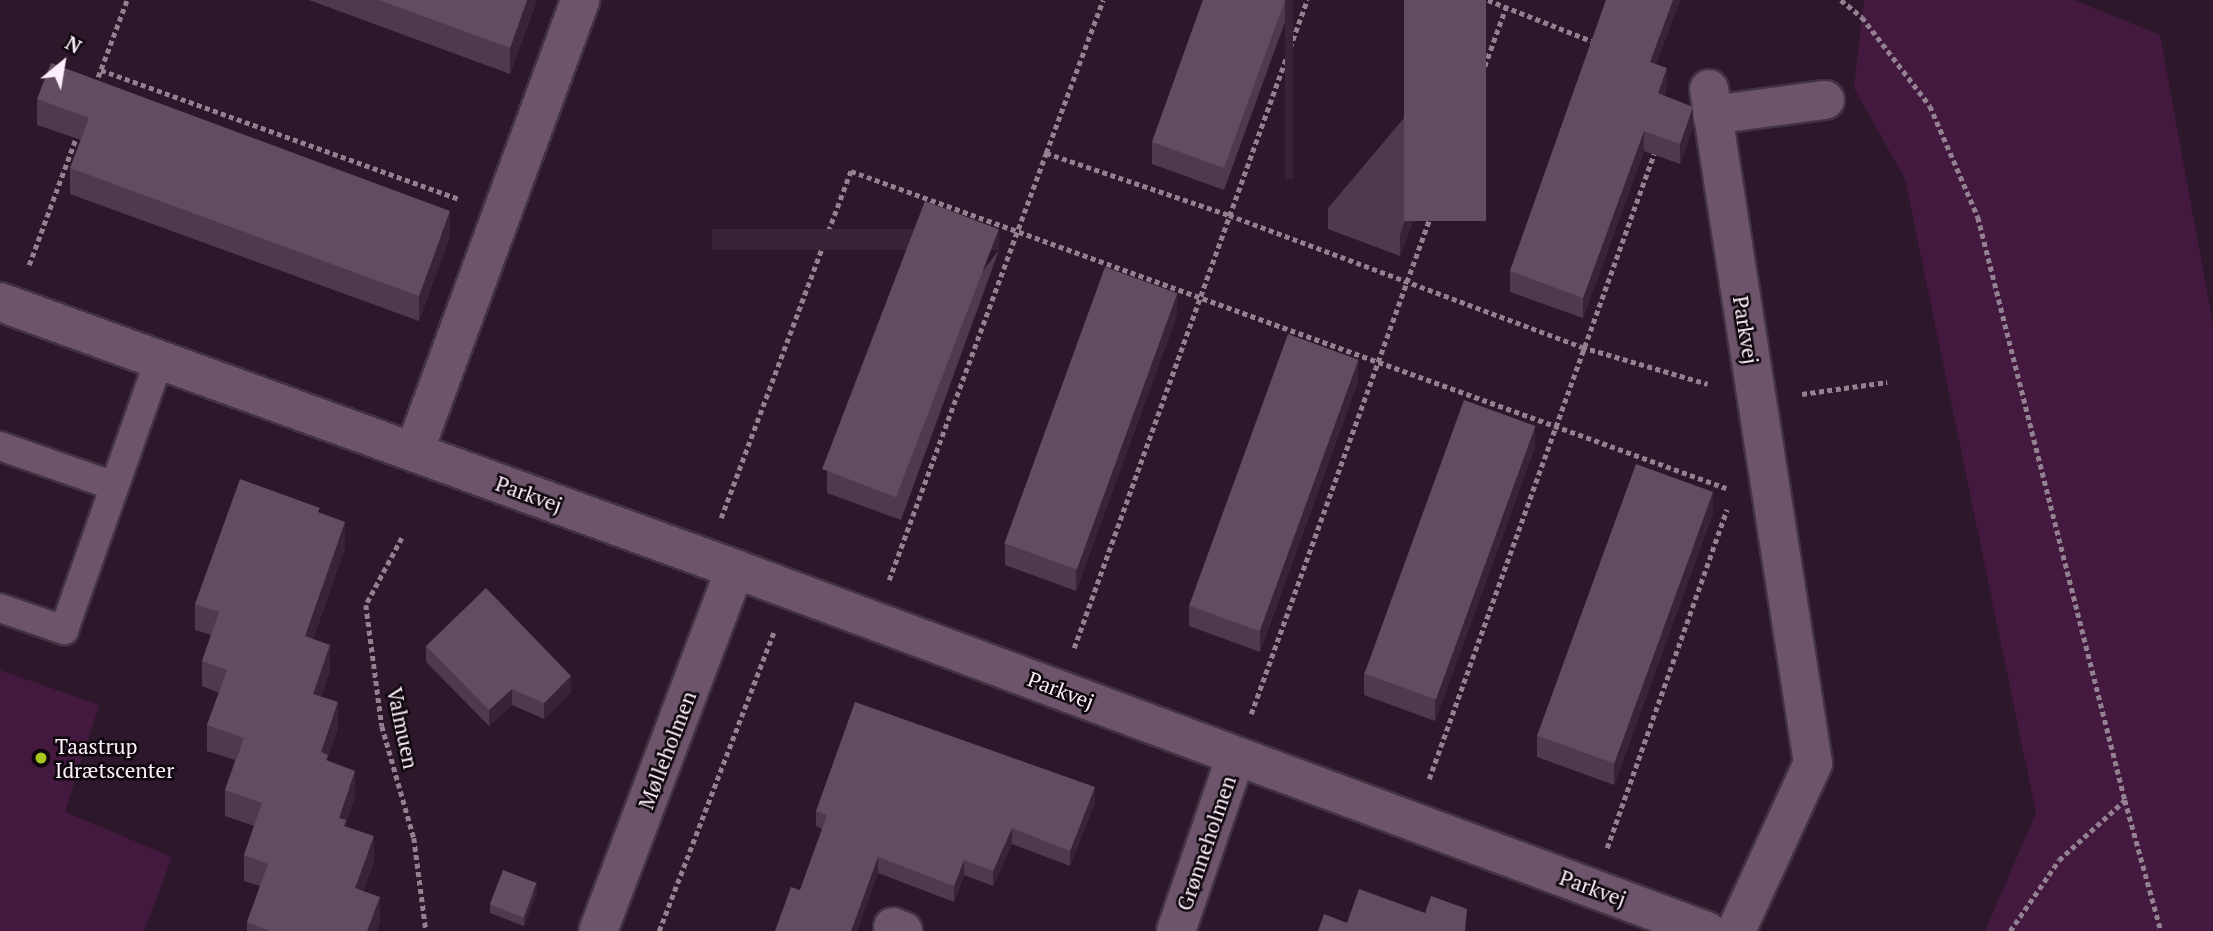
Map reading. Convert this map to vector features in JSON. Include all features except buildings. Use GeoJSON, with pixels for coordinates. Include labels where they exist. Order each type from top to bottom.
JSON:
{"type":"FeatureCollection","features":[{"type":"Feature","properties":{"kind":"street"},"geometry":{"type":"LineString","coordinates":[[414,453],[580,0]]}},
{"type":"Feature","properties":{"kind":"street","name":"Parkvej"},"geometry":{"type":"LineString","coordinates":[[1736,931],[1813,763],[1710,102],[1825,100]]}},
{"type":"Feature","properties":{"kind":"street","name":"Parkvej"},"geometry":{"type":"LineString","coordinates":[[7,304],[790,589],[1707,931]]}},
{"type":"Feature","properties":{"kind":"street","name":"Mølleholmen"},"geometry":{"type":"LineString","coordinates":[[598,931],[720,564]]}},
{"type":"Feature","properties":{"kind":"street","name":"Grønneholmen"},"geometry":{"type":"LineString","coordinates":[[1176,931],[1236,756]]}},
{"type":"Feature","properties":{"kind":"lane"},"geometry":{"type":"LineString","coordinates":[[0,608],[64,630],[159,360]]}},
{"type":"Feature","properties":{"kind":"lane"},"geometry":{"type":"LineString","coordinates":[[0,446],[114,486]]}},
{"type":"Feature","properties":{"kind":"path"},"geometry":{"type":"LineString","coordinates":[[92,95],[127,0]]}},
{"type":"Feature","properties":{"kind":"path"},"geometry":{"type":"LineString","coordinates":[[874,620],[1103,0]]}},
{"type":"Feature","properties":{"kind":"path"},"geometry":{"type":"LineString","coordinates":[[1059,689],[1307,0]]}},
{"type":"Feature","properties":{"kind":"path"},"geometry":{"type":"LineString","coordinates":[[1488,0],[1607,47]]}},
{"type":"Feature","properties":{"kind":"path"},"geometry":{"type":"LineString","coordinates":[[1841,0],[1862,17],[1930,106],[1978,217],[2125,800],[2161,931]]}},
{"type":"Feature","properties":{"kind":"path"},"geometry":{"type":"LineString","coordinates":[[1236,756],[1506,7]]}},
{"type":"Feature","properties":{"kind":"path"},"geometry":{"type":"LineString","coordinates":[[101,70],[502,214]]}},
{"type":"Feature","properties":{"kind":"path"},"geometry":{"type":"LineString","coordinates":[[7,304],[78,132]]}},
{"type":"Feature","properties":{"kind":"path"},"geometry":{"type":"LineString","coordinates":[[1413,821],[1658,141]]}},
{"type":"Feature","properties":{"kind":"path"},"geometry":{"type":"LineString","coordinates":[[1046,153],[1229,215],[1582,347],[1756,398],[1887,382]]}},
{"type":"Feature","properties":{"kind":"path"},"geometry":{"type":"LineString","coordinates":[[720,564],[851,171],[1773,505]]}},
{"type":"Feature","properties":{"kind":"path"},"geometry":{"type":"LineString","coordinates":[[1592,888],[1734,491]]}},
{"type":"Feature","properties":{"kind":"path","name":"Valmuen"},"geometry":{"type":"LineString","coordinates":[[402,538],[366,606],[382,726],[414,838],[426,931]]}},
{"type":"Feature","properties":{"kind":"path"},"geometry":{"type":"LineString","coordinates":[[659,931],[790,589]]}},
{"type":"Feature","properties":{"kind":"path"},"geometry":{"type":"LineString","coordinates":[[2010,931],[2059,860],[2125,800]]}},
{"type":"Feature","properties":{"kind":"shaded area"},"geometry":{"type":"Polygon","coordinates":[[[1864,0],[2074,0],[2160,35],[2213,324],[2213,931],[1985,931],[2036,813],[1905,179],[1854,88],[1864,0]]]}},
{"type":"Feature","properties":{"kind":"shaded area","name":"Taastrup Idrætscenter"},"geometry":{"type":"Polygon","coordinates":[[[0,670],[99,705],[65,812],[172,857],[144,931],[0,931],[0,670]]]}},
{"type":"Feature","properties":{"kind":"place","name":"Taastrup Idrætscenter"},"geometry":{"type":"Point","coordinates":[41,758]}}]}
